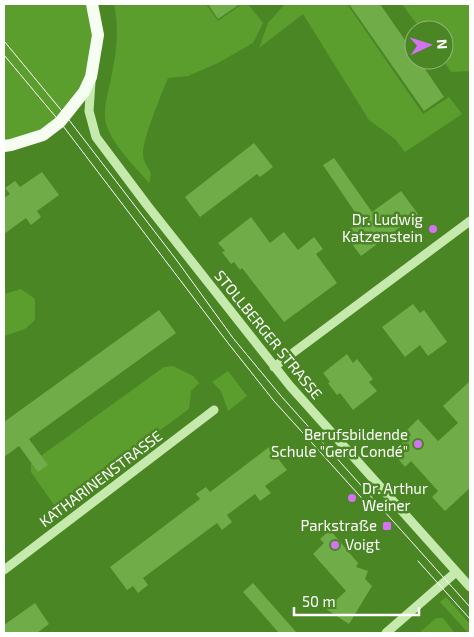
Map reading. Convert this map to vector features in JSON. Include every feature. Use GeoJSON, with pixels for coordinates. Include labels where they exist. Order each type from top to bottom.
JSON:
{"type":"FeatureCollection","features":[{"type":"Feature","properties":{"kind":"main road"},"geometry":{"type":"LineString","coordinates":[[4,146],[43,135],[60,122],[84,92],[91,77],[98,35],[92,4]]}},
{"type":"Feature","properties":{"kind":"street","name":"STOLLBERGER STRASSE"},"geometry":{"type":"LineString","coordinates":[[91,77],[90,112],[96,138],[274,367],[470,587]]}},
{"type":"Feature","properties":{"kind":"street"},"geometry":{"type":"LineString","coordinates":[[274,367],[470,221]]}},
{"type":"Feature","properties":{"kind":"street","name":"KATHARINENSTRASSE"},"geometry":{"type":"LineString","coordinates":[[4,570],[214,410]]}},
{"type":"Feature","properties":{"kind":"street"},"geometry":{"type":"LineString","coordinates":[[386,633],[456,572]]}},
{"type":"Feature","properties":{"kind":"green space"},"geometry":{"type":"Polygon","coordinates":[[[4,4],[92,4],[98,35],[91,77],[60,122],[4,145],[4,4]]]}},
{"type":"Feature","properties":{"kind":"green space"},"geometry":{"type":"Polygon","coordinates":[[[114,4],[206,4],[218,21],[242,4],[248,4],[263,23],[253,43],[218,63],[188,76],[168,78],[153,116],[144,147],[144,159],[151,173],[149,183],[118,147],[106,123],[106,104],[117,38],[114,4]]]}},
{"type":"Feature","properties":{"kind":"green space"},"geometry":{"type":"Polygon","coordinates":[[[285,4],[347,4],[423,114],[449,97],[462,114],[405,152],[395,139],[369,120],[303,14],[259,48],[268,23],[285,4]]]}},
{"type":"Feature","properties":{"kind":"green space"},"geometry":{"type":"Polygon","coordinates":[[[402,4],[470,4],[470,71],[451,72],[450,70],[454,70],[454,20],[414,20],[402,4]]]}},
{"type":"Feature","properties":{"kind":"green space"},"geometry":{"type":"Polygon","coordinates":[[[21,289],[35,299],[35,320],[25,329],[4,336],[4,294],[21,289]]]}},
{"type":"Feature","properties":{"kind":"green space"},"geometry":{"type":"Polygon","coordinates":[[[173,366],[193,376],[199,383],[191,391],[189,409],[57,506],[54,505],[31,472],[31,463],[164,367],[173,366]]]}},
{"type":"Feature","properties":{"kind":"green space"},"geometry":{"type":"Polygon","coordinates":[[[228,371],[247,396],[228,411],[221,391],[212,382],[228,371]]]}},
{"type":"Feature","properties":{"kind":"green space"},"geometry":{"type":"Polygon","coordinates":[[[446,597],[470,624],[470,633],[440,602],[446,597]]]}},
{"type":"Feature","properties":{"kind":"green space"},"geometry":{"type":"Polygon","coordinates":[[[436,618],[443,618],[455,633],[419,633],[436,618]]]}},
{"type":"Feature","properties":{"kind":"building"},"geometry":{"type":"Polygon","coordinates":[[[208,4],[240,4],[218,19],[208,4]]]}},
{"type":"Feature","properties":{"kind":"building"},"geometry":{"type":"Polygon","coordinates":[[[349,4],[380,4],[404,39],[404,70],[426,70],[444,97],[424,111],[349,4]]]}},
{"type":"Feature","properties":{"kind":"building"},"geometry":{"type":"Polygon","coordinates":[[[254,143],[273,167],[260,177],[257,174],[200,217],[185,197],[254,143]]]}},
{"type":"Feature","properties":{"kind":"building"},"geometry":{"type":"Polygon","coordinates":[[[334,158],[372,212],[401,191],[418,214],[361,256],[344,233],[361,221],[323,165],[334,158]]]}},
{"type":"Feature","properties":{"kind":"building"},"geometry":{"type":"Polygon","coordinates":[[[42,172],[59,195],[37,211],[41,217],[31,225],[26,218],[4,234],[4,198],[10,194],[5,188],[15,181],[20,187],[42,172]]]}},
{"type":"Feature","properties":{"kind":"building"},"geometry":{"type":"Polygon","coordinates":[[[251,217],[270,243],[284,232],[298,250],[314,237],[323,249],[316,254],[337,283],[284,322],[242,268],[240,270],[234,262],[231,264],[222,252],[225,251],[218,243],[251,217]]]}},
{"type":"Feature","properties":{"kind":"building"},"geometry":{"type":"Polygon","coordinates":[[[413,304],[420,313],[424,310],[447,342],[428,356],[420,345],[405,357],[382,327],[413,304]]]}},
{"type":"Feature","properties":{"kind":"building"},"geometry":{"type":"Polygon","coordinates":[[[159,310],[176,333],[29,439],[48,465],[38,472],[19,446],[4,457],[4,422],[159,310]]]}},
{"type":"Feature","properties":{"kind":"building"},"geometry":{"type":"Polygon","coordinates":[[[347,354],[353,363],[357,359],[373,379],[369,382],[377,391],[353,410],[340,393],[337,395],[323,373],[347,354]]]}},
{"type":"Feature","properties":{"kind":"building"},"geometry":{"type":"Polygon","coordinates":[[[470,381],[470,488],[445,511],[432,497],[438,491],[411,461],[405,467],[392,452],[411,435],[407,430],[418,419],[438,441],[458,423],[443,406],[470,381]]]}},
{"type":"Feature","properties":{"kind":"building"},"geometry":{"type":"Polygon","coordinates":[[[269,447],[287,470],[265,486],[271,493],[260,501],[255,494],[227,515],[232,522],[222,530],[217,523],[143,578],[148,585],[138,593],[133,586],[127,590],[110,567],[200,499],[196,494],[206,487],[210,492],[269,447]]]}},
{"type":"Feature","properties":{"kind":"building"},"geometry":{"type":"Polygon","coordinates":[[[330,530],[358,563],[356,567],[368,571],[365,579],[372,586],[349,624],[326,609],[346,591],[313,554],[324,543],[320,539],[330,530]]]}},
{"type":"Feature","properties":{"kind":"building"},"geometry":{"type":"Polygon","coordinates":[[[253,583],[297,633],[279,633],[243,592],[253,583]]]}},
{"type":"Feature","properties":{"kind":"building"},"geometry":{"type":"Polygon","coordinates":[[[35,603],[49,624],[37,633],[4,633],[4,625],[35,603]]]}},
{"type":"Feature","properties":{"kind":"tram line"},"geometry":{"type":"LineString","coordinates":[[4,41],[66,116],[178,262],[233,338],[281,396],[470,607]]}},
{"type":"Feature","properties":{"kind":"tram line"},"geometry":{"type":"LineString","coordinates":[[4,55],[60,122],[274,401],[368,505]]}},
{"type":"Feature","properties":{"kind":"tram line"},"geometry":{"type":"LineString","coordinates":[[418,561],[470,619]]}},
{"type":"Feature","properties":{"kind":"place","name":"Dr. Ludwig Katzenstein"},"geometry":{"type":"Point","coordinates":[433,229]}},
{"type":"Feature","properties":{"kind":"place","name":"Berufsbildende Schule \"Gerd Condé\""},"geometry":{"type":"Point","coordinates":[418,444]}},
{"type":"Feature","properties":{"kind":"place","name":"Dr. Arthur Weiner"},"geometry":{"type":"Point","coordinates":[352,498]}},
{"type":"Feature","properties":{"kind":"place","name":"Parkstraße"},"geometry":{"type":"Point","coordinates":[387,526]}},
{"type":"Feature","properties":{"kind":"place","name":"Voigt"},"geometry":{"type":"Point","coordinates":[335,545]}}]}
